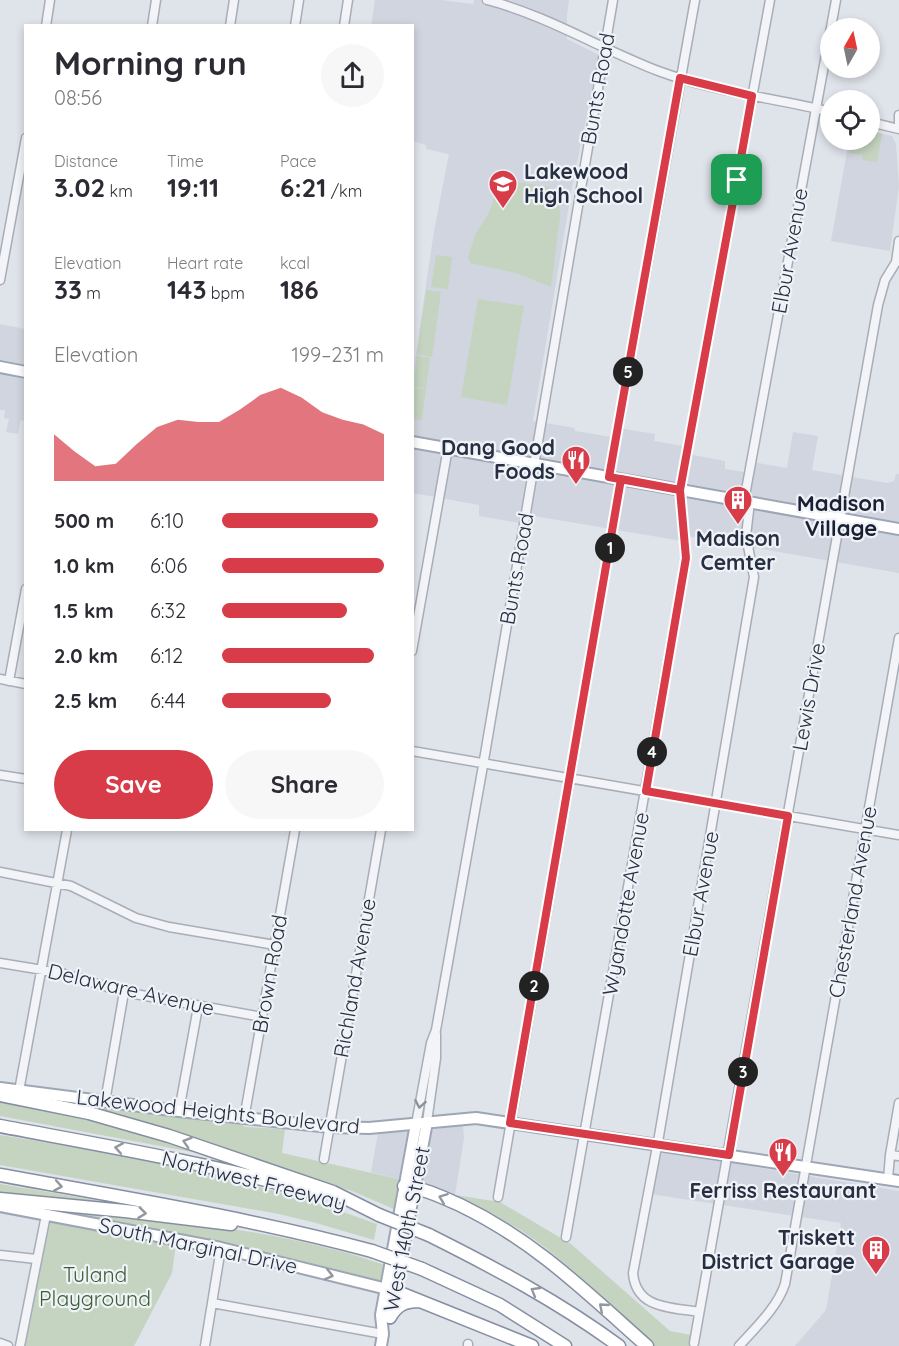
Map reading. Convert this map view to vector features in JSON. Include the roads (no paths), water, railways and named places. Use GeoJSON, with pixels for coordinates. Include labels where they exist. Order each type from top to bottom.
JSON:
{"type":"FeatureCollection","features":[{"type":"Feature","properties":{"kind":"highway"},"geometry":{"type":"LineString","coordinates":[[0,1095],[88,1113],[180,1140],[333,1192],[379,1215]]}},
{"type":"Feature","properties":{"kind":"highway","name":"Northwest Freeway"},"geometry":{"type":"LineString","coordinates":[[0,1126],[140,1152],[278,1182],[379,1215],[429,1235],[491,1266],[539,1293],[619,1346]]}},
{"type":"Feature","properties":{"kind":"highway","name":"Northwest Freeway"},"geometry":{"type":"LineString","coordinates":[[0,1176],[216,1214],[372,1251],[422,1269],[500,1305],[565,1346]]}},
{"type":"Feature","properties":{"kind":"highway"},"geometry":{"type":"LineString","coordinates":[[409,1186],[449,1200],[518,1237],[554,1263],[647,1346]]}},
{"type":"Feature","properties":{"kind":"highway"},"geometry":{"type":"LineString","coordinates":[[0,1199],[125,1211],[240,1226],[264,1224]]}},
{"type":"Feature","properties":{"kind":"highway"},"geometry":{"type":"LineString","coordinates":[[391,1290],[532,1346]]}},
{"type":"Feature","properties":{"kind":"highway"},"geometry":{"type":"LineString","coordinates":[[390,1317],[404,1302],[422,1301]]}},
{"type":"Feature","properties":{"kind":"main road"},"geometry":{"type":"LineString","coordinates":[[0,367],[24,372]]}},
{"type":"Feature","properties":{"kind":"main road"},"geometry":{"type":"LineString","coordinates":[[414,442],[899,529]]}},
{"type":"Feature","properties":{"kind":"main road","name":"Lakewood Heights Boulevard"},"geometry":{"type":"LineString","coordinates":[[0,1088],[244,1119],[330,1127],[369,1128],[476,1118],[894,1180]]}},
{"type":"Feature","properties":{"kind":"main road","name":"West 140th Street"},"geometry":{"type":"LineString","coordinates":[[381,1346],[390,1317],[391,1290],[422,1123]]}},
{"type":"Feature","properties":{"kind":"main road","name":"South Marginal Drive"},"geometry":{"type":"LineString","coordinates":[[0,1206],[220,1248],[391,1290]]}},
{"type":"Feature","properties":{"kind":"main road","name":"West 140th Street"},"geometry":{"type":"LineString","coordinates":[[383,1334],[381,1315],[391,1290]]}},
{"type":"Feature","properties":{"kind":"street"},"geometry":{"type":"LineString","coordinates":[[46,24],[50,0]]}},
{"type":"Feature","properties":{"kind":"street"},"geometry":{"type":"LineString","coordinates":[[152,24],[156,0]]}},
{"type":"Feature","properties":{"kind":"street"},"geometry":{"type":"LineString","coordinates":[[230,24],[234,0]]}},
{"type":"Feature","properties":{"kind":"street"},"geometry":{"type":"LineString","coordinates":[[295,24],[299,0]]}},
{"type":"Feature","properties":{"kind":"street"},"geometry":{"type":"LineString","coordinates":[[344,24],[348,0]]}},
{"type":"Feature","properties":{"kind":"street"},"geometry":{"type":"LineString","coordinates":[[487,0],[542,18],[647,66],[680,78],[752,96],[820,109]]}},
{"type":"Feature","properties":{"kind":"street","name":"Bunts Road"},"geometry":{"type":"LineString","coordinates":[[422,1123],[431,1043],[436,1030],[484,763],[613,0]]}},
{"type":"Feature","properties":{"kind":"street"},"geometry":{"type":"LineString","coordinates":[[609,477],[695,0]]}},
{"type":"Feature","properties":{"kind":"street","name":"Wyandotte Avenue"},"geometry":{"type":"LineString","coordinates":[[566,1237],[686,558],[680,490],[770,0]]}},
{"type":"Feature","properties":{"kind":"street","name":"Elbur Avenue"},"geometry":{"type":"LineString","coordinates":[[699,1312],[646,1300],[638,1293],[633,1273],[658,1144],[754,577],[746,536],[747,502],[836,0]]}},
{"type":"Feature","properties":{"kind":"street"},"geometry":{"type":"LineString","coordinates":[[899,115],[899,123]]}},
{"type":"Feature","properties":{"kind":"street"},"geometry":{"type":"LineString","coordinates":[[880,124],[899,129]]}},
{"type":"Feature","properties":{"kind":"street"},"geometry":{"type":"LineString","coordinates":[[0,280],[24,149]]}},
{"type":"Feature","properties":{"kind":"street","name":"Lewis Drive"},"geometry":{"type":"LineString","coordinates":[[694,1343],[878,305],[885,280],[896,262],[899,242]]}},
{"type":"Feature","properties":{"kind":"street"},"geometry":{"type":"LineString","coordinates":[[414,640],[448,448]]}},
{"type":"Feature","properties":{"kind":"street"},"geometry":{"type":"LineString","coordinates":[[498,1197],[621,479]]}},
{"type":"Feature","properties":{"kind":"street"},"geometry":{"type":"LineString","coordinates":[[24,598],[5,680],[24,684]]}},
{"type":"Feature","properties":{"kind":"street","name":"Chesterland Avenue"},"geometry":{"type":"LineString","coordinates":[[739,1346],[781,1296],[785,1284],[899,638]]}},
{"type":"Feature","properties":{"kind":"street"},"geometry":{"type":"LineString","coordinates":[[414,751],[899,835]]}},
{"type":"Feature","properties":{"kind":"street"},"geometry":{"type":"LineString","coordinates":[[0,775],[24,779]]}},
{"type":"Feature","properties":{"kind":"street"},"geometry":{"type":"LineString","coordinates":[[19,1090],[67,831]]}},
{"type":"Feature","properties":{"kind":"street","name":"Brown Road"},"geometry":{"type":"LineString","coordinates":[[244,1119],[295,831]]}},
{"type":"Feature","properties":{"kind":"street","name":"Richland Avenue"},"geometry":{"type":"LineString","coordinates":[[324,1159],[381,831]]}},
{"type":"Feature","properties":{"kind":"street"},"geometry":{"type":"LineString","coordinates":[[0,872],[56,881],[84,891],[136,918],[169,927],[275,945]]}},
{"type":"Feature","properties":{"kind":"street","name":"Delaware Avenue"},"geometry":{"type":"LineString","coordinates":[[0,963],[40,969],[124,992],[262,1017]]}},
{"type":"Feature","properties":{"kind":"street"},"geometry":{"type":"LineString","coordinates":[[105,1102],[124,992]]}},
{"type":"Feature","properties":{"kind":"street"},"geometry":{"type":"LineString","coordinates":[[179,1111],[198,1007]]}},
{"type":"Feature","properties":{"kind":"street"},"geometry":{"type":"LineString","coordinates":[[894,1180],[899,1103]]}},
{"type":"Feature","properties":{"kind":"street"},"geometry":{"type":"LineString","coordinates":[[20,1346],[46,1215]]}},
{"type":"Feature","properties":{"kind":"street"},"geometry":{"type":"LineString","coordinates":[[205,1346],[220,1248]]}},
{"type":"Feature","properties":{"kind":"street"},"geometry":{"type":"LineString","coordinates":[[0,1255],[36,1259]]}},
{"type":"Feature","properties":{"kind":"street"},"geometry":{"type":"LineString","coordinates":[[212,1303],[383,1334]]}},
{"type":"Feature","properties":{"kind":"street"},"geometry":{"type":"LineString","coordinates":[[0,1343],[8,1346]]}},
{"type":"Feature","properties":{"kind":"place","name":"Lakewood High School"},"geometry":{"type":"Point","coordinates":[503,210]}},
{"type":"Feature","properties":{"kind":"place","name":"Dang Good Foods"},"geometry":{"type":"Point","coordinates":[576,486]}},
{"type":"Feature","properties":{"kind":"place","name":"Madison Cemter"},"geometry":{"type":"Point","coordinates":[738,526]}},
{"type":"Feature","properties":{"kind":"place","name":"Ferriss Restaurant"},"geometry":{"type":"Point","coordinates":[783,1178]}},
{"type":"Feature","properties":{"kind":"place","name":"Triskett District Garage"},"geometry":{"type":"Point","coordinates":[876,1276]}},
{"type":"Feature","properties":{"kind":"district","name":"Madison Village"},"geometry":{"type":"Point","coordinates":[841,516]}},
{"type":"Feature","properties":{"kind":"park label","name":"Tuland Playground"},"geometry":{"type":"Point","coordinates":[95,1287]}}]}
